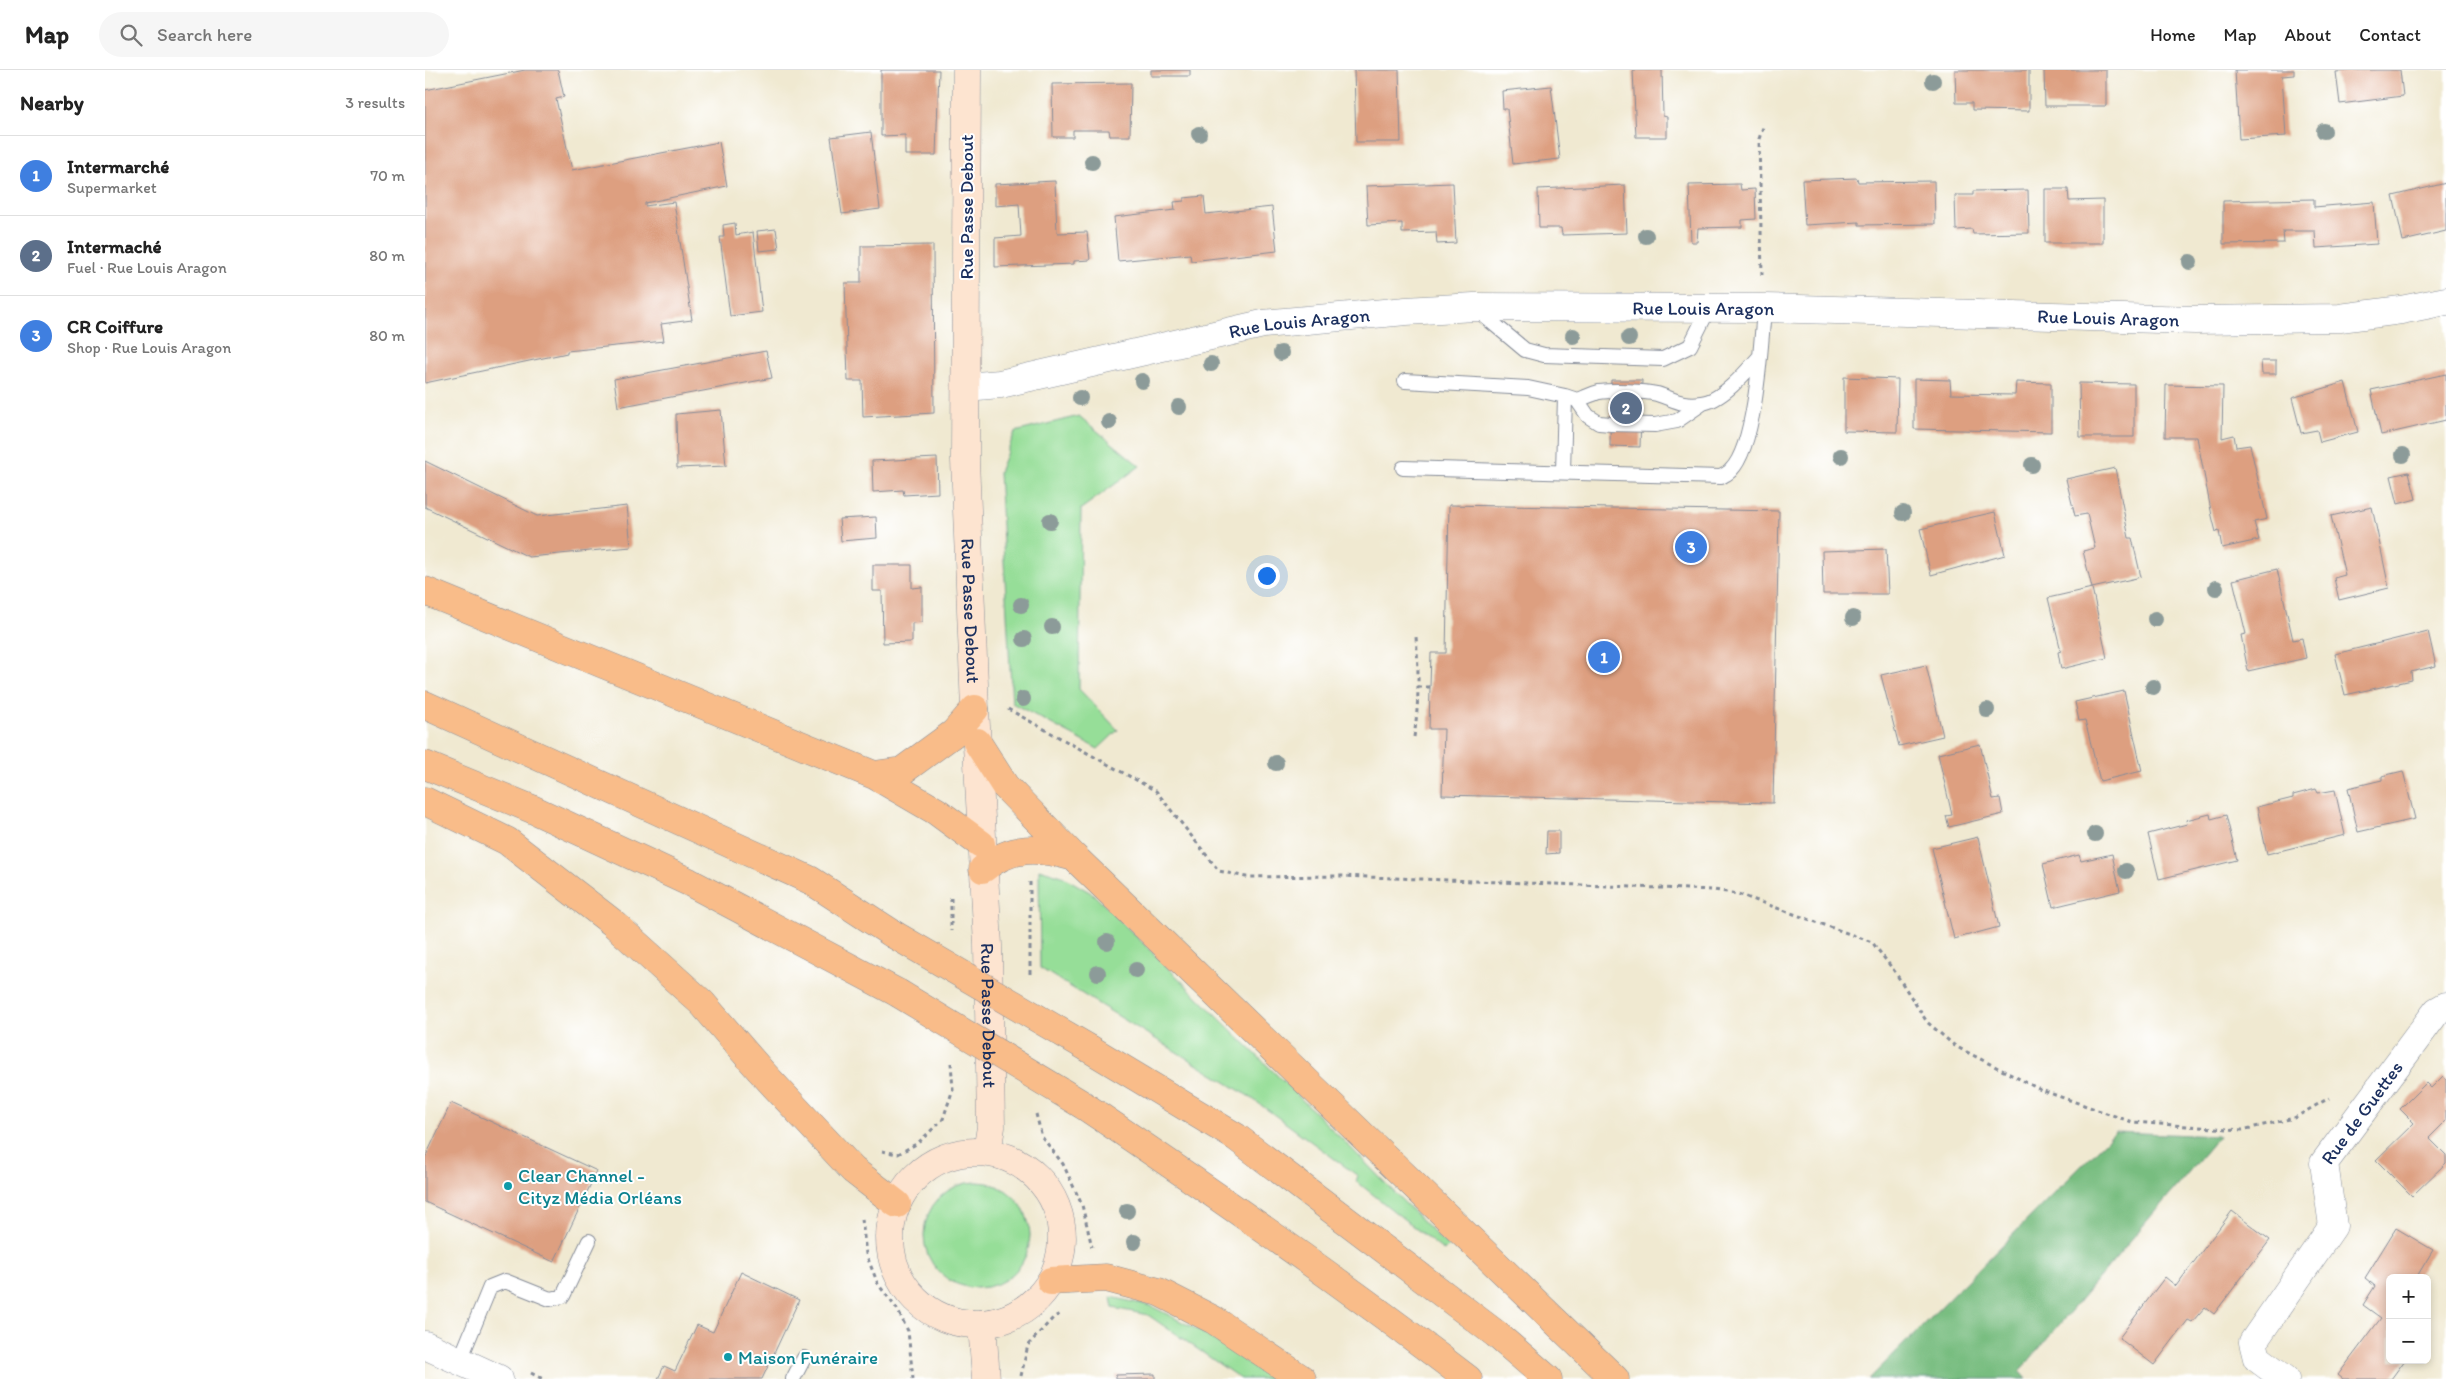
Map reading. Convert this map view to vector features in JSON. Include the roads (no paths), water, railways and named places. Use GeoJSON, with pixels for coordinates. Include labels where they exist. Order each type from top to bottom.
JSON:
{"type":"FeatureCollection","features":[{"type":"Feature","properties":{"kind":"main road","name":"Rue Passe Debout"},"geometry":{"type":"LineString","coordinates":[[967,70],[965,460],[982,857],[988,945],[991,1127],[987,1152]]}},
{"type":"Feature","properties":{"kind":"main road"},"geometry":{"type":"LineString","coordinates":[[425,591],[874,775],[936,811],[982,857],[997,858],[1019,851],[1048,850],[1073,857]]}},
{"type":"Feature","properties":{"kind":"main road"},"geometry":{"type":"LineString","coordinates":[[425,705],[810,880],[893,934],[1236,1136],[1496,1334],[1548,1379]]}},
{"type":"Feature","properties":{"kind":"main road"},"geometry":{"type":"LineString","coordinates":[[874,775],[902,771],[954,733],[975,709]]}},
{"type":"Feature","properties":{"kind":"main road"},"geometry":{"type":"LineString","coordinates":[[977,742],[1005,786],[1073,857],[1615,1379]]}},
{"type":"Feature","properties":{"kind":"main road"},"geometry":{"type":"LineString","coordinates":[[425,765],[532,809],[689,882],[898,993],[1083,1105],[1215,1194],[1312,1263],[1468,1379]]}},
{"type":"Feature","properties":{"kind":"main road"},"geometry":{"type":"LineString","coordinates":[[425,801],[507,841],[613,923],[702,1002],[760,1070],[853,1170],[897,1204]]}},
{"type":"Feature","properties":{"kind":"main road"},"geometry":{"type":"LineString","coordinates":[[963,1152],[987,1152],[1018,1162],[1040,1179],[1055,1202],[1062,1228],[1061,1255],[1051,1281],[1034,1303],[1010,1318],[983,1324],[953,1322],[927,1309],[906,1288],[893,1262],[890,1232],[897,1204],[913,1179],[936,1161],[963,1152]]}},
{"type":"Feature","properties":{"kind":"main road"},"geometry":{"type":"LineString","coordinates":[[1051,1281],[1106,1278],[1159,1292],[1213,1320],[1302,1379]]}},
{"type":"Feature","properties":{"kind":"main road"},"geometry":{"type":"LineString","coordinates":[[983,1324],[986,1379]]}},
{"type":"Feature","properties":{"kind":"street","name":"Rue Louis Aragon"},"geometry":{"type":"LineString","coordinates":[[966,387],[1019,380],[1263,324],[1474,307],[1764,308],[2195,320],[2340,318],[2401,310],[2446,301]]}},
{"type":"Feature","properties":{"kind":"street","name":"Rue de Guettes"},"geometry":{"type":"LineString","coordinates":[[2285,1379],[2257,1358],[2253,1342],[2333,1226],[2324,1163],[2437,1011],[2446,1006]]}},
{"type":"Feature","properties":{"kind":"street"},"geometry":{"type":"LineString","coordinates":[[427,1352],[460,1360],[499,1379]]}},
{"type":"Feature","properties":{"kind":"lane"},"geometry":{"type":"LineString","coordinates":[[1474,307],[1525,350],[1544,355],[1663,359],[1689,346],[1709,308]]}},
{"type":"Feature","properties":{"kind":"lane"},"geometry":{"type":"LineString","coordinates":[[1403,468],[1721,477],[1731,470],[1740,454],[1751,424],[1764,308]]}},
{"type":"Feature","properties":{"kind":"lane"},"geometry":{"type":"LineString","coordinates":[[1571,398],[1588,416],[1599,423],[1655,425],[1677,421],[1729,388],[1744,375],[1760,355]]}},
{"type":"Feature","properties":{"kind":"lane"},"geometry":{"type":"LineString","coordinates":[[1405,381],[1528,388],[1571,398],[1599,392],[1641,392],[1657,394],[1678,403],[1703,403]]}},
{"type":"Feature","properties":{"kind":"lane"},"geometry":{"type":"LineString","coordinates":[[1563,472],[1571,398]]}},
{"type":"Feature","properties":{"kind":"lane"},"geometry":{"type":"LineString","coordinates":[[460,1360],[490,1286],[505,1281],[550,1299],[563,1296],[589,1241]]}},
{"type":"Feature","properties":{"kind":"lane"},"geometry":{"type":"LineString","coordinates":[[793,1379],[804,1358]]}},
{"type":"Feature","properties":{"kind":"place","name":"Intermaché"},"geometry":{"type":"Point","coordinates":[1626,408]}},
{"type":"Feature","properties":{"kind":"place","name":"CR Coiffure"},"geometry":{"type":"Point","coordinates":[1691,547]}},
{"type":"Feature","properties":{"kind":"place","name":"Intermarché"},"geometry":{"type":"Point","coordinates":[1604,657]}},
{"type":"Feature","properties":{"kind":"place","name":"Clear Channel - Cityz Média Orléans"},"geometry":{"type":"Point","coordinates":[508,1186]}},
{"type":"Feature","properties":{"kind":"place","name":"Maison Funéraire"},"geometry":{"type":"Point","coordinates":[728,1357]}}]}
